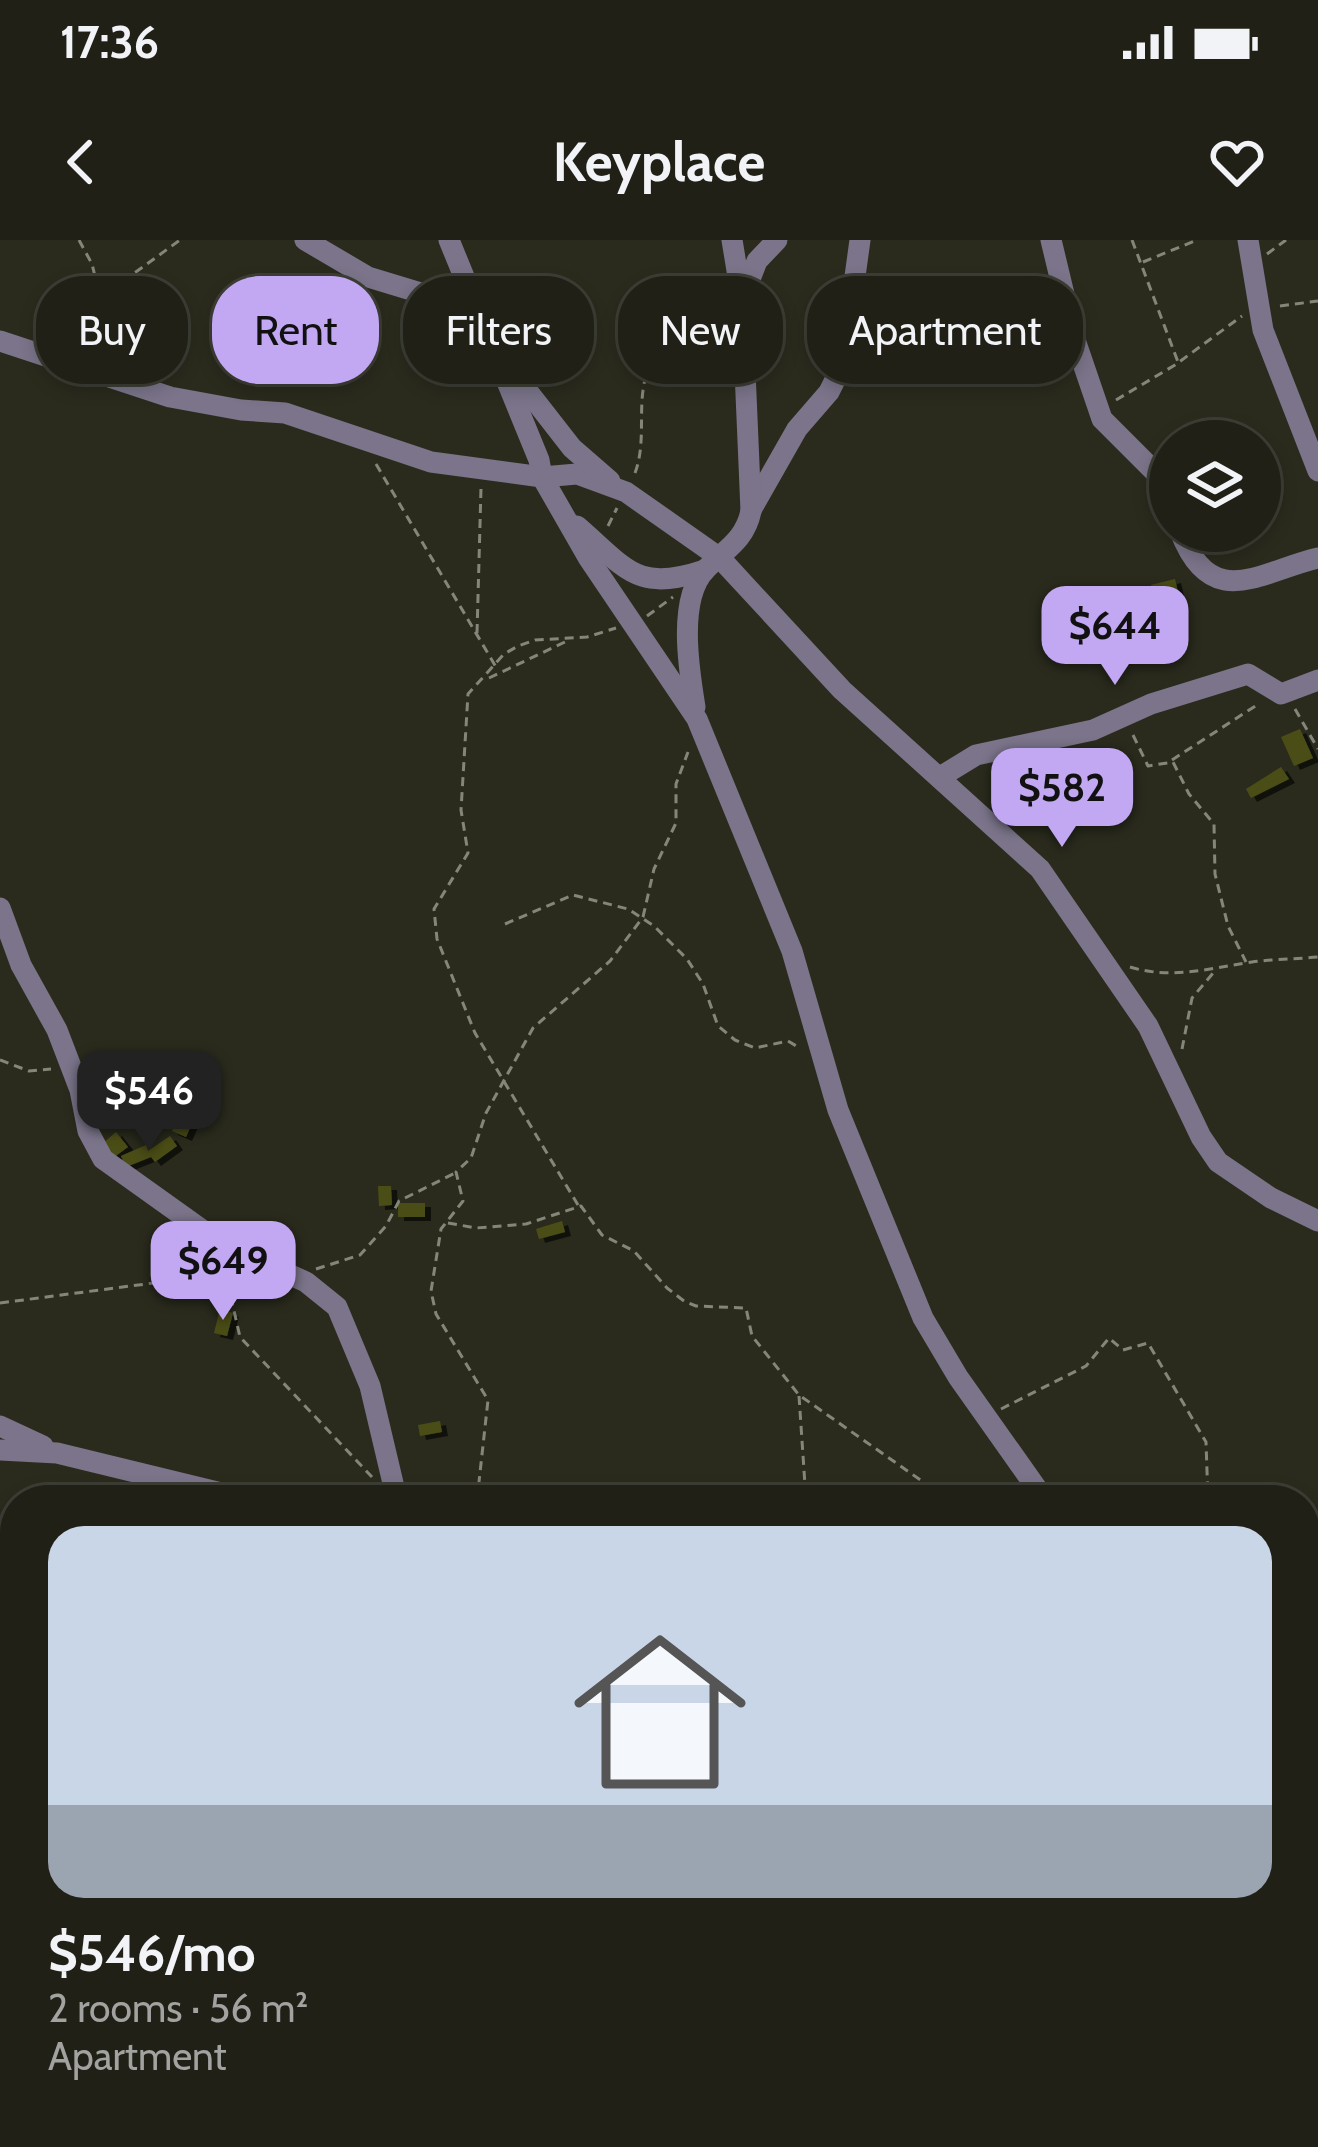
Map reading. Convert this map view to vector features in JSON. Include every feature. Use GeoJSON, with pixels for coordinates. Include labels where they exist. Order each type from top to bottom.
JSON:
{"type":"FeatureCollection","features":[{"type":"Feature","properties":{"kind":"street"},"geometry":{"type":"LineString","coordinates":[[305,240],[368,277],[403,288]]}},
{"type":"Feature","properties":{"kind":"street"},"geometry":{"type":"LineString","coordinates":[[449,240],[463,276]]}},
{"type":"Feature","properties":{"kind":"street"},"geometry":{"type":"LineString","coordinates":[[732,240],[738,276]]}},
{"type":"Feature","properties":{"kind":"street"},"geometry":{"type":"LineString","coordinates":[[752,276],[757,262],[777,240]]}},
{"type":"Feature","properties":{"kind":"street"},"geometry":{"type":"LineString","coordinates":[[564,515],[644,579],[660,582],[707,569],[741,539],[796,429],[829,392],[844,364],[860,240]]}},
{"type":"Feature","properties":{"kind":"street"},"geometry":{"type":"LineString","coordinates":[[1051,240],[1075,340],[1099,410],[1106,426],[1149,466]]}},
{"type":"Feature","properties":{"kind":"street"},"geometry":{"type":"LineString","coordinates":[[1248,240],[1259,314],[1318,471]]}},
{"type":"Feature","properties":{"kind":"street"},"geometry":{"type":"LineString","coordinates":[[0,341],[36,351]]}},
{"type":"Feature","properties":{"kind":"street"},"geometry":{"type":"LineString","coordinates":[[128,384],[205,404],[285,413],[390,451],[484,470],[542,477],[578,474],[623,491]]}},
{"type":"Feature","properties":{"kind":"street"},"geometry":{"type":"LineString","coordinates":[[507,384],[542,477],[698,725],[792,951],[838,1110],[922,1318],[1035,1485]]}},
{"type":"Feature","properties":{"kind":"street"},"geometry":{"type":"LineString","coordinates":[[522,384],[572,448],[1011,839],[1053,882],[1148,1026],[1218,1162],[1271,1198],[1318,1221]]}},
{"type":"Feature","properties":{"kind":"street"},"geometry":{"type":"LineString","coordinates":[[746,384],[751,511]]}},
{"type":"Feature","properties":{"kind":"street"},"geometry":{"type":"LineString","coordinates":[[1190,552],[1222,580],[1244,582],[1318,558]]}},
{"type":"Feature","properties":{"kind":"street"},"geometry":{"type":"LineString","coordinates":[[698,725],[685,648],[707,569]]}},
{"type":"Feature","properties":{"kind":"street"},"geometry":{"type":"LineString","coordinates":[[940,777],[976,755],[1093,730],[1247,674],[1285,692],[1318,680]]}},
{"type":"Feature","properties":{"kind":"street"},"geometry":{"type":"LineString","coordinates":[[0,908],[80,1090],[88,1131],[110,1166],[222,1244],[325,1294],[345,1322],[370,1386],[394,1485]]}},
{"type":"Feature","properties":{"kind":"street"},"geometry":{"type":"LineString","coordinates":[[0,1426],[57,1453]]}},
{"type":"Feature","properties":{"kind":"street"},"geometry":{"type":"LineString","coordinates":[[0,1450],[57,1453],[188,1485]]}},
{"type":"Feature","properties":{"kind":"path"},"geometry":{"type":"LineString","coordinates":[[79,240],[95,276]]}},
{"type":"Feature","properties":{"kind":"path"},"geometry":{"type":"LineString","coordinates":[[130,276],[180,240]]}},
{"type":"Feature","properties":{"kind":"path"},"geometry":{"type":"LineString","coordinates":[[1132,240],[1178,362]]}},
{"type":"Feature","properties":{"kind":"path"},"geometry":{"type":"LineString","coordinates":[[1142,263],[1197,240]]}},
{"type":"Feature","properties":{"kind":"path"},"geometry":{"type":"LineString","coordinates":[[1099,410],[1246,314],[1318,301]]}},
{"type":"Feature","properties":{"kind":"path"},"geometry":{"type":"LineString","coordinates":[[598,544],[643,450],[644,384]]}},
{"type":"Feature","properties":{"kind":"path"},"geometry":{"type":"LineString","coordinates":[[376,464],[496,667]]}},
{"type":"Feature","properties":{"kind":"path"},"geometry":{"type":"LineString","coordinates":[[477,635],[478,504],[484,470]]}},
{"type":"Feature","properties":{"kind":"path"},"geometry":{"type":"LineString","coordinates":[[482,682],[568,640],[633,622],[657,610],[707,569]]}},
{"type":"Feature","properties":{"kind":"path"},"geometry":{"type":"LineString","coordinates":[[568,640],[535,640],[518,646],[505,654],[465,701],[461,810],[468,854],[434,906],[434,923],[436,939],[475,1033],[578,1205],[602,1235],[634,1251],[684,1301],[696,1306],[746,1308],[752,1336],[799,1394],[928,1485]]}},
{"type":"Feature","properties":{"kind":"path"},"geometry":{"type":"LineString","coordinates":[[1128,714],[1144,762],[1152,766],[1171,761],[1250,708],[1285,692],[1318,749]]}},
{"type":"Feature","properties":{"kind":"path"},"geometry":{"type":"LineString","coordinates":[[295,1277],[360,1256],[386,1226],[399,1201],[456,1172],[471,1158],[486,1113],[533,1028],[610,961],[643,917],[654,869],[676,823],[676,784],[698,725]]}},
{"type":"Feature","properties":{"kind":"path"},"geometry":{"type":"LineString","coordinates":[[1171,761],[1189,794],[1214,824],[1215,874],[1228,926],[1246,962]]}},
{"type":"Feature","properties":{"kind":"path"},"geometry":{"type":"LineString","coordinates":[[506,925],[573,895],[628,909],[687,959],[703,984],[718,1026],[735,1040],[754,1048],[788,1042],[821,1058]]}},
{"type":"Feature","properties":{"kind":"path"},"geometry":{"type":"LineString","coordinates":[[1128,967],[1173,974],[1318,957]]}},
{"type":"Feature","properties":{"kind":"path"},"geometry":{"type":"LineString","coordinates":[[1182,1050],[1192,998],[1217,970]]}},
{"type":"Feature","properties":{"kind":"path"},"geometry":{"type":"LineString","coordinates":[[0,1060],[29,1071],[70,1066]]}},
{"type":"Feature","properties":{"kind":"path"},"geometry":{"type":"LineString","coordinates":[[456,1172],[463,1201],[441,1229],[431,1291],[436,1315],[488,1400],[479,1485]]}},
{"type":"Feature","properties":{"kind":"path"},"geometry":{"type":"LineString","coordinates":[[446,1222],[476,1228],[526,1224],[578,1205]]}},
{"type":"Feature","properties":{"kind":"path"},"geometry":{"type":"LineString","coordinates":[[0,1303],[192,1278],[256,1278]]}},
{"type":"Feature","properties":{"kind":"path"},"geometry":{"type":"LineString","coordinates":[[237,1279],[232,1302],[240,1337],[379,1484]]}},
{"type":"Feature","properties":{"kind":"path"},"geometry":{"type":"LineString","coordinates":[[986,1415],[1085,1366],[1109,1338],[1124,1350],[1148,1343],[1206,1442],[1207,1485]]}},
{"type":"Feature","properties":{"kind":"path"},"geometry":{"type":"LineString","coordinates":[[799,1394],[805,1485]]}},
{"type":"Feature","properties":{"kind":"building"},"geometry":{"type":"Polygon","coordinates":[[[1175,579],[1178,592],[1155,598],[1151,585],[1175,579]]]}},
{"type":"Feature","properties":{"kind":"building"},"geometry":{"type":"Polygon","coordinates":[[[1300,729],[1313,758],[1294,766],[1281,737],[1300,729]]]}},
{"type":"Feature","properties":{"kind":"building"},"geometry":{"type":"Polygon","coordinates":[[[1281,767],[1289,779],[1251,798],[1246,789],[1281,767]]]}},
{"type":"Feature","properties":{"kind":"building"},"geometry":{"type":"Polygon","coordinates":[[[181,1111],[195,1117],[186,1137],[172,1131],[181,1111]]]}},
{"type":"Feature","properties":{"kind":"building"},"geometry":{"type":"Polygon","coordinates":[[[116,1132],[128,1147],[113,1158],[102,1144],[116,1132]]]}},
{"type":"Feature","properties":{"kind":"building"},"geometry":{"type":"Polygon","coordinates":[[[170,1136],[177,1146],[155,1162],[151,1157],[126,1167],[121,1156],[146,1145],[148,1151],[170,1136]]]}},
{"type":"Feature","properties":{"kind":"building"},"geometry":{"type":"Polygon","coordinates":[[[378,1186],[391,1186],[392,1205],[379,1206],[378,1186]]]}},
{"type":"Feature","properties":{"kind":"building"},"geometry":{"type":"Polygon","coordinates":[[[398,1203],[425,1203],[425,1217],[398,1217],[398,1203]]]}},
{"type":"Feature","properties":{"kind":"building"},"geometry":{"type":"Polygon","coordinates":[[[562,1221],[565,1232],[539,1239],[536,1229],[562,1221]]]}},
{"type":"Feature","properties":{"kind":"building"},"geometry":{"type":"Polygon","coordinates":[[[220,1309],[233,1313],[227,1336],[214,1333],[220,1309]]]}},
{"type":"Feature","properties":{"kind":"building"},"geometry":{"type":"Polygon","coordinates":[[[440,1421],[442,1432],[420,1436],[418,1425],[440,1421]]]}}]}
